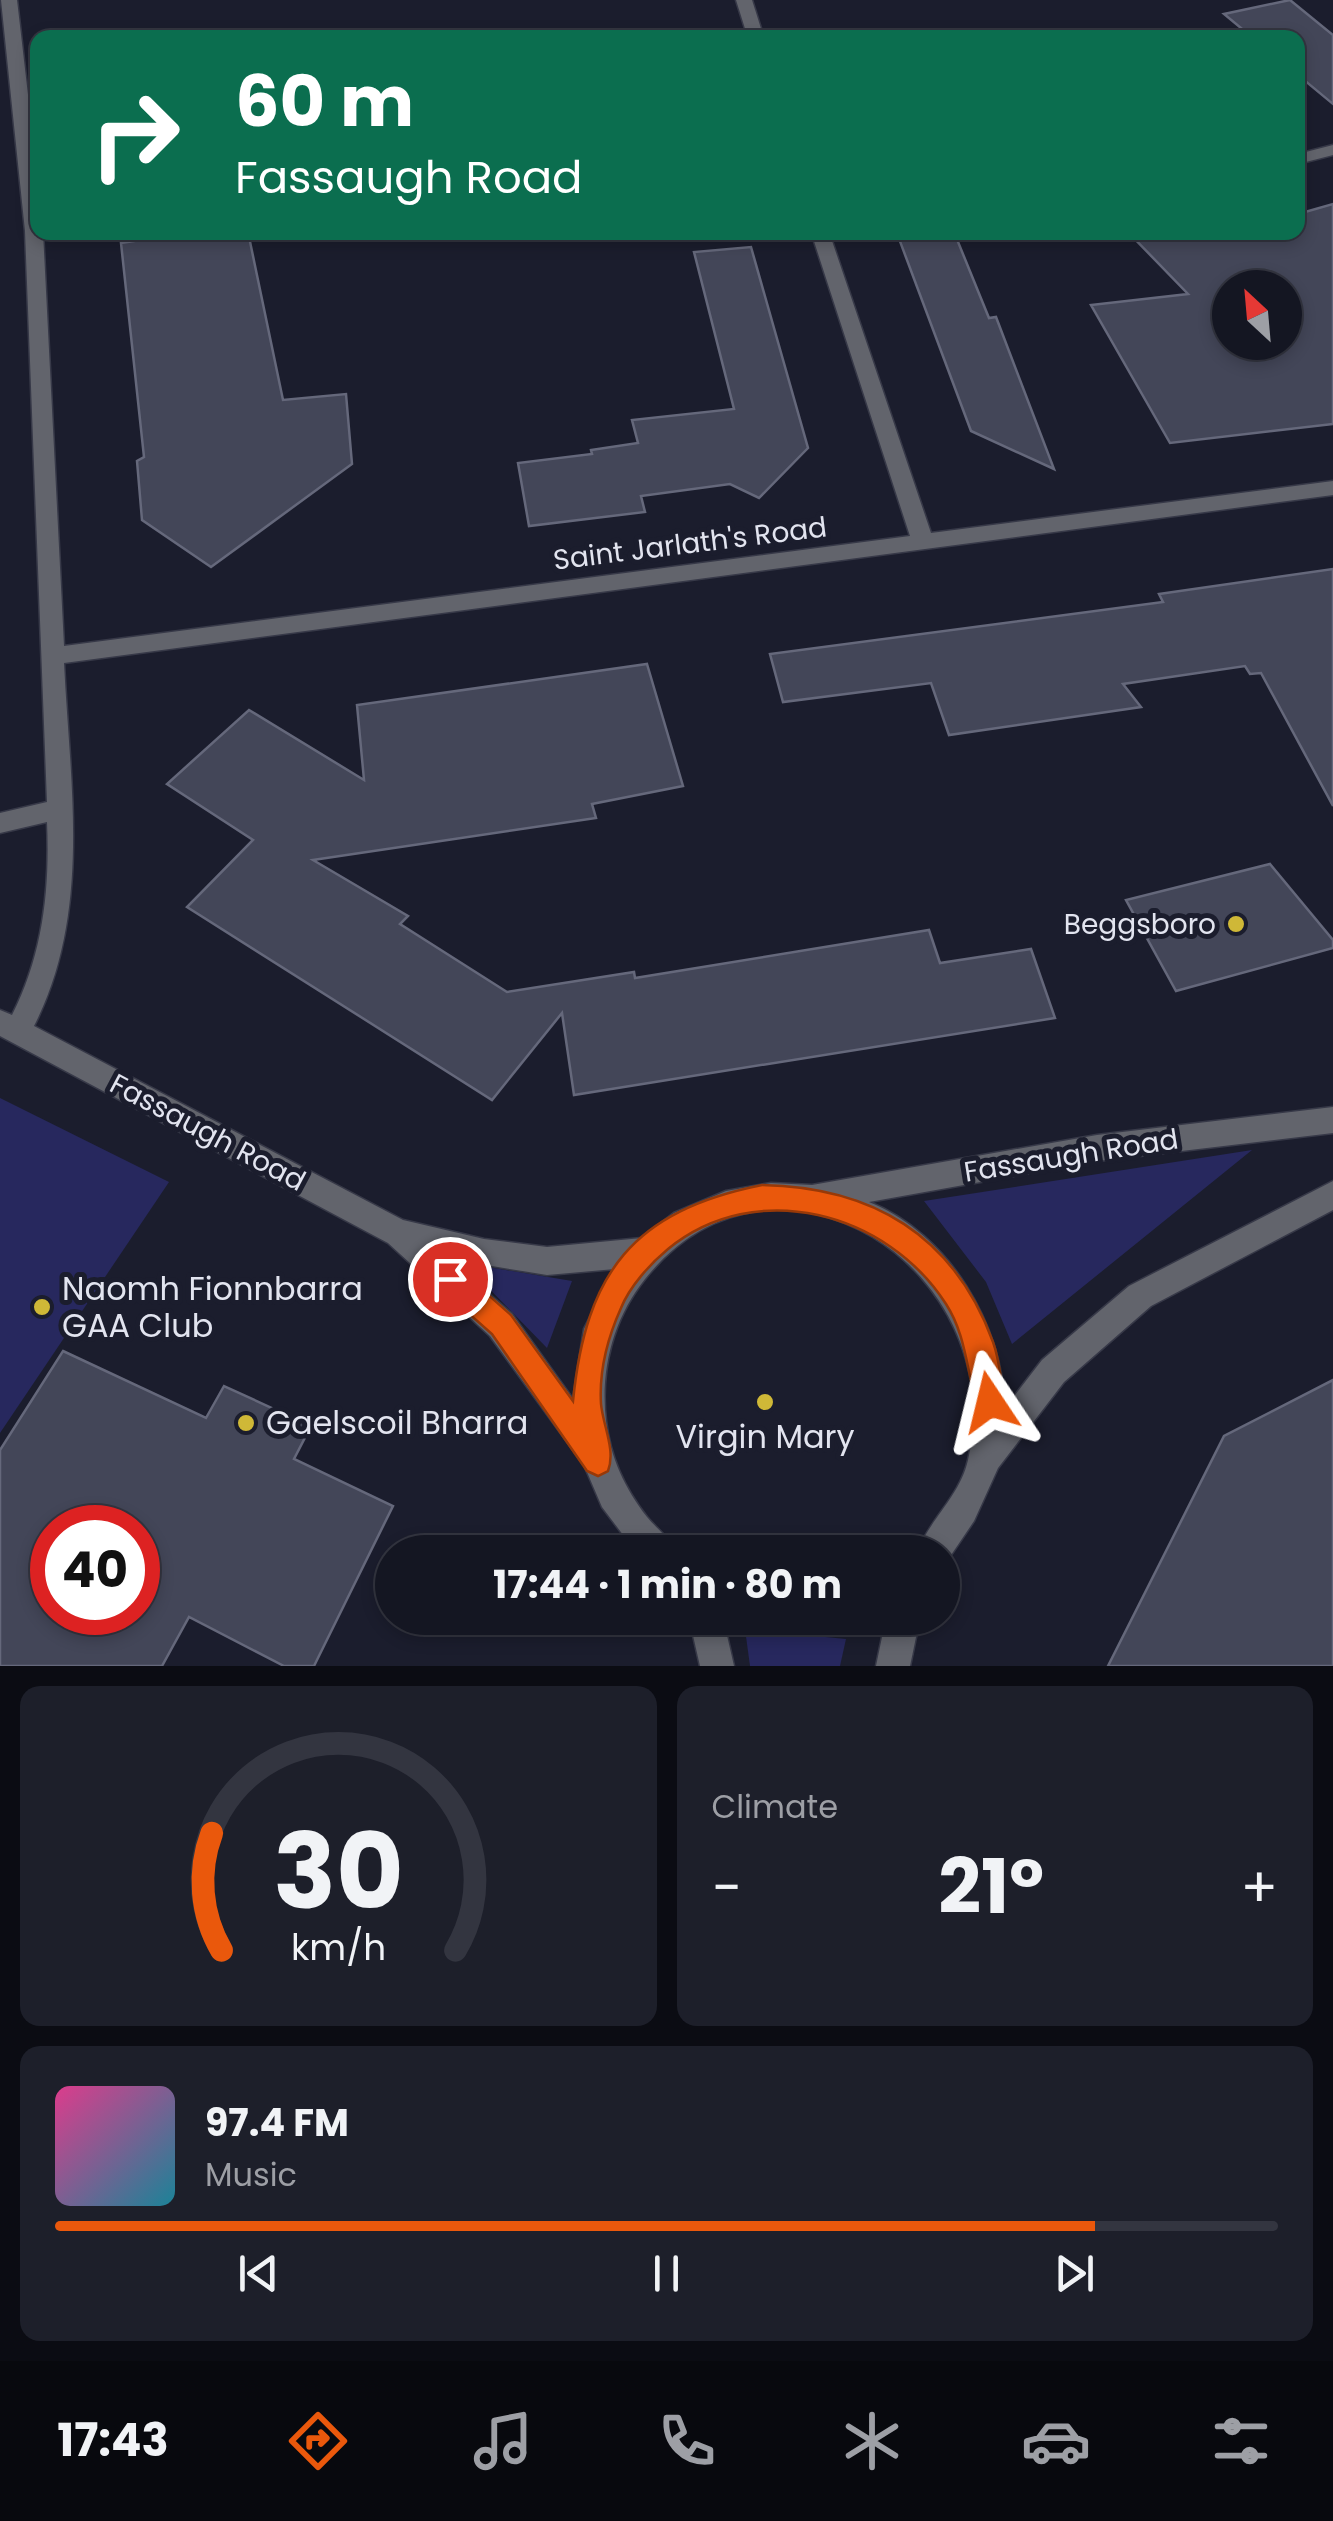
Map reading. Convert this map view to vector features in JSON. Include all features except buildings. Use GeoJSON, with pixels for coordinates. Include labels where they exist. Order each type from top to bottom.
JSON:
{"type":"FeatureCollection","features":[{"type":"Feature","properties":{"kind":"street"},"geometry":{"type":"LineString","coordinates":[[9,0],[30,180]]}},
{"type":"Feature","properties":{"kind":"street"},"geometry":{"type":"LineString","coordinates":[[744,0],[753,30]]}},
{"type":"Feature","properties":{"kind":"street"},"geometry":{"type":"LineString","coordinates":[[1305,157],[1333,150]]}},
{"type":"Feature","properties":{"kind":"street"},"geometry":{"type":"LineString","coordinates":[[8,1027],[41,987],[56,929],[62,873],[36,240]]}},
{"type":"Feature","properties":{"kind":"street"},"geometry":{"type":"LineString","coordinates":[[823,240],[923,542]]}},
{"type":"Feature","properties":{"kind":"street","name":"Saint Jarlath's Road"},"geometry":{"type":"LineString","coordinates":[[54,656],[1333,488]]}},
{"type":"Feature","properties":{"kind":"street"},"geometry":{"type":"LineString","coordinates":[[0,823],[59,809]]}},
{"type":"Feature","properties":{"kind":"street","name":"Fassaugh Road"},"geometry":{"type":"LineString","coordinates":[[8,1027],[398,1232],[484,1253],[547,1261],[644,1252]]}},
{"type":"Feature","properties":{"kind":"street","name":"Fassaugh Road"},"geometry":{"type":"LineString","coordinates":[[810,1198],[1097,1148],[1333,1120]]}},
{"type":"Feature","properties":{"kind":"street"},"geometry":{"type":"LineString","coordinates":[[984,1460],[1053,1371],[1140,1296],[1333,1195]]}},
{"type":"Feature","properties":{"kind":"street"},"geometry":{"type":"LineString","coordinates":[[644,1535],[620,1508],[598,1461],[586,1403],[592,1347],[612,1296],[644,1252],[677,1225],[716,1207],[762,1198],[810,1198],[866,1215],[916,1248],[956,1294],[980,1346],[990,1402],[984,1460],[964,1511],[945,1535]]}},
{"type":"Feature","properties":{"kind":"street","name":"Fassaugh Road"},"geometry":{"type":"LineString","coordinates":[[398,1232],[502,1325],[598,1461]]}},
{"type":"Feature","properties":{"kind":"street"},"geometry":{"type":"LineString","coordinates":[[710,1635],[717,1666]]}},
{"type":"Feature","properties":{"kind":"street"},"geometry":{"type":"LineString","coordinates":[[894,1666],[900,1635]]}},
{"type":"Feature","properties":{"kind":"shaded area","name":"Naomh Fionnbarra GAA Club"},"geometry":{"type":"Polygon","coordinates":[[[0,1098],[169,1182],[0,1433],[0,1098]]]}},
{"type":"Feature","properties":{"kind":"shaded area"},"geometry":{"type":"Polygon","coordinates":[[[1252,1150],[1012,1344],[986,1282],[924,1201],[1252,1150]]]}},
{"type":"Feature","properties":{"kind":"shaded area"},"geometry":{"type":"Polygon","coordinates":[[[464,1263],[572,1281],[547,1348],[464,1263]]]}},
{"type":"Feature","properties":{"kind":"shaded area"},"geometry":{"type":"Polygon","coordinates":[[[746,1635],[846,1639],[840,1666],[750,1666],[746,1635]]]}},
{"type":"Feature","properties":{"kind":"place","name":"Beggsboro"},"geometry":{"type":"Point","coordinates":[1236,924]}},
{"type":"Feature","properties":{"kind":"place","name":"Naomh Fionnbarra GAA Club"},"geometry":{"type":"Point","coordinates":[42,1307]}},
{"type":"Feature","properties":{"kind":"place","name":"Virgin Mary"},"geometry":{"type":"Point","coordinates":[765,1402]}},
{"type":"Feature","properties":{"kind":"place","name":"Gaelscoil Bharra"},"geometry":{"type":"Point","coordinates":[246,1423]}},
{"type":"Feature","properties":{"kind":"route"},"geometry":{"type":"LineString","coordinates":[[450,1279],[502,1325],[598,1461],[586,1403],[592,1347],[612,1296],[644,1252],[677,1225],[716,1207],[762,1198],[810,1198],[866,1215],[916,1248],[956,1294],[980,1346],[990,1402]]}}]}
